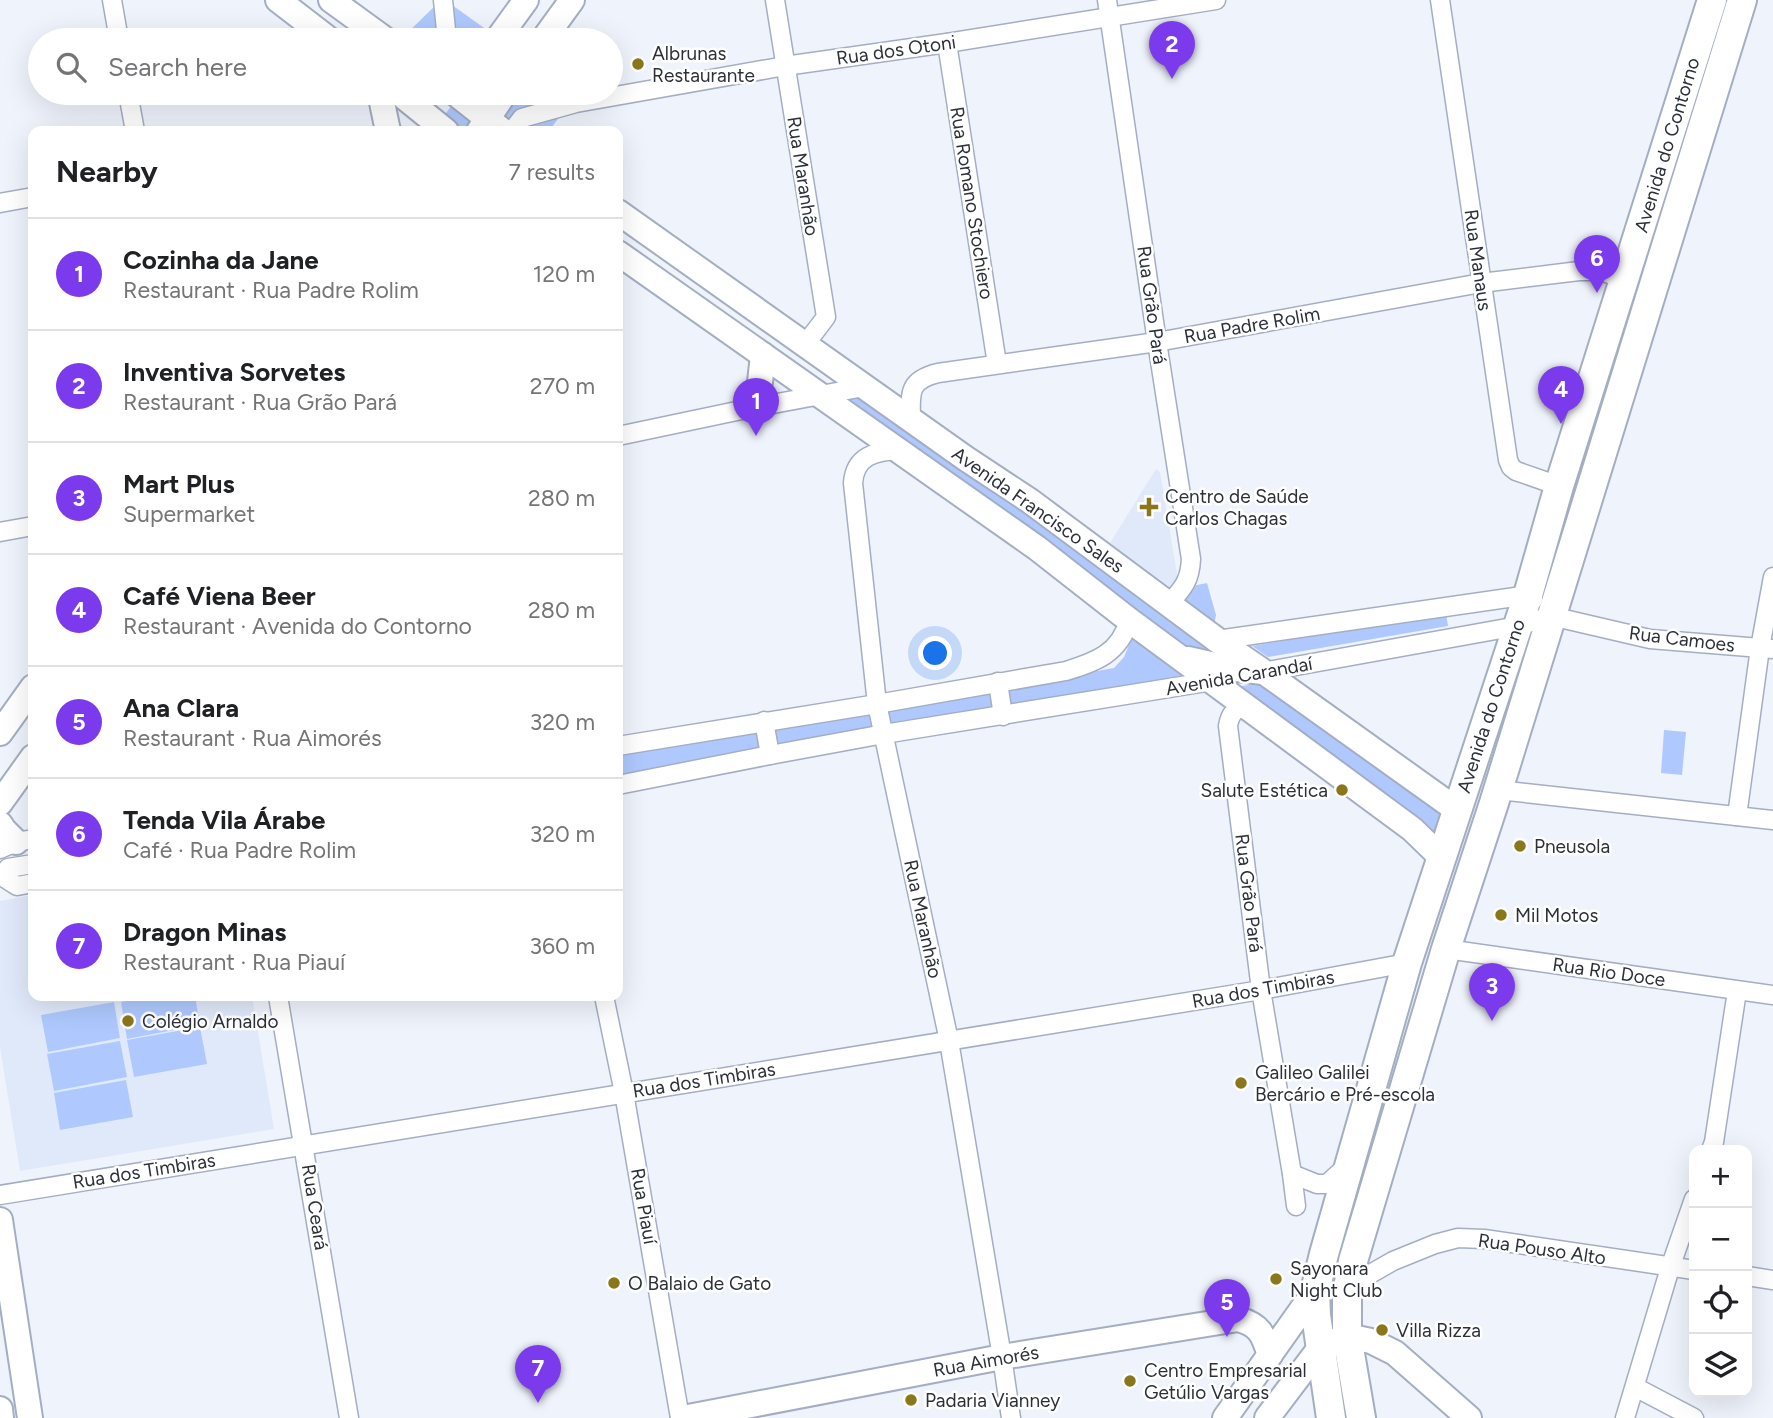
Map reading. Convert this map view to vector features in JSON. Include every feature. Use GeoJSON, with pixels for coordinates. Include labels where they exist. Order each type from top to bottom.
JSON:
{"type":"FeatureCollection","features":[{"type":"Feature","properties":{"kind":"main road","name":"Avenida do Contorno"},"geometry":{"type":"LineString","coordinates":[[1331,1418],[1316,1315],[1315,1291],[1324,1254],[1407,963],[1528,595],[1559,486],[1712,0]]}},
{"type":"Feature","properties":{"kind":"main road","name":"Avenida do Contorno"},"geometry":{"type":"LineString","coordinates":[[1361,1418],[1347,1336],[1347,1293],[1353,1261],[1449,940],[1498,790],[1742,0]]}},
{"type":"Feature","properties":{"kind":"main road"},"geometry":{"type":"LineString","coordinates":[[1449,940],[1456,891],[1471,839],[1467,819],[1457,810]]}},
{"type":"Feature","properties":{"kind":"street"},"geometry":{"type":"LineString","coordinates":[[112,0],[117,28]]}},
{"type":"Feature","properties":{"kind":"street"},"geometry":{"type":"LineString","coordinates":[[278,0],[314,28]]}},
{"type":"Feature","properties":{"kind":"street"},"geometry":{"type":"LineString","coordinates":[[331,0],[370,28]]}},
{"type":"Feature","properties":{"kind":"street"},"geometry":{"type":"LineString","coordinates":[[506,28],[526,0]]}},
{"type":"Feature","properties":{"kind":"street"},"geometry":{"type":"LineString","coordinates":[[552,28],[572,0]]}},
{"type":"Feature","properties":{"kind":"street","name":"Rua Maranhão"},"geometry":{"type":"LineString","coordinates":[[775,0],[826,317],[804,346]]}},
{"type":"Feature","properties":{"kind":"street","name":"Rua dos Otoni"},"geometry":{"type":"LineString","coordinates":[[623,95],[785,66],[947,43],[1108,9],[1216,0]]}},
{"type":"Feature","properties":{"kind":"street","name":"Rua Manaus"},"geometry":{"type":"LineString","coordinates":[[1440,0],[1508,460],[1516,471],[1559,486]]}},
{"type":"Feature","properties":{"kind":"street"},"geometry":{"type":"LineString","coordinates":[[443,1],[446,28]]}},
{"type":"Feature","properties":{"kind":"street","name":"Rua Grão Pará"},"geometry":{"type":"LineString","coordinates":[[1108,9],[1191,559],[1190,575],[1169,604]]}},
{"type":"Feature","properties":{"kind":"street","name":"Rua Romano Stochiero"},"geometry":{"type":"LineString","coordinates":[[947,43],[997,364]]}},
{"type":"Feature","properties":{"kind":"street"},"geometry":{"type":"LineString","coordinates":[[130,105],[134,126]]}},
{"type":"Feature","properties":{"kind":"street"},"geometry":{"type":"LineString","coordinates":[[381,105],[383,126]]}},
{"type":"Feature","properties":{"kind":"street"},"geometry":{"type":"LineString","coordinates":[[412,105],[434,126]]}},
{"type":"Feature","properties":{"kind":"street"},"geometry":{"type":"LineString","coordinates":[[437,126],[448,105]]}},
{"type":"Feature","properties":{"kind":"street"},"geometry":{"type":"LineString","coordinates":[[477,105],[501,118]]}},
{"type":"Feature","properties":{"kind":"street","name":"Rua dos Otoni"},"geometry":{"type":"LineString","coordinates":[[501,118],[566,105]]}},
{"type":"Feature","properties":{"kind":"street"},"geometry":{"type":"LineString","coordinates":[[0,203],[28,198]]}},
{"type":"Feature","properties":{"kind":"street","name":"Avenida Francisco Sales"},"geometry":{"type":"LineString","coordinates":[[623,216],[804,346],[1030,501],[1217,640],[1457,810]]}},
{"type":"Feature","properties":{"kind":"street","name":"Avenida Francisco Sales"},"geometry":{"type":"LineString","coordinates":[[623,256],[1037,548],[1129,620],[1412,830],[1442,858]]}},
{"type":"Feature","properties":{"kind":"street","name":"Rua Padre Rolim"},"geometry":{"type":"LineString","coordinates":[[911,419],[912,389],[918,381],[938,373],[1157,342],[1481,283],[1579,271],[1600,271],[1625,279]]}},
{"type":"Feature","properties":{"kind":"street"},"geometry":{"type":"LineString","coordinates":[[751,408],[760,382],[764,355]]}},
{"type":"Feature","properties":{"kind":"street"},"geometry":{"type":"LineString","coordinates":[[623,435],[864,387]]}},
{"type":"Feature","properties":{"kind":"street","name":"Rua Maranhão"},"geometry":{"type":"LineString","coordinates":[[899,450],[882,451],[859,463],[854,472],[853,483],[877,704],[949,1041],[1011,1418]]}},
{"type":"Feature","properties":{"kind":"street"},"geometry":{"type":"LineString","coordinates":[[1037,548],[1058,523]]}},
{"type":"Feature","properties":{"kind":"street"},"geometry":{"type":"LineString","coordinates":[[0,533],[28,527]]}},
{"type":"Feature","properties":{"kind":"street"},"geometry":{"type":"LineString","coordinates":[[1737,816],[1766,649],[1773,577]]}},
{"type":"Feature","properties":{"kind":"street"},"geometry":{"type":"LineString","coordinates":[[1528,595],[1551,616]]}},
{"type":"Feature","properties":{"kind":"street","name":"Avenida Carandaí"},"geometry":{"type":"LineString","coordinates":[[1217,640],[1528,595]]}},
{"type":"Feature","properties":{"kind":"street"},"geometry":{"type":"LineString","coordinates":[[1471,603],[1474,633]]}},
{"type":"Feature","properties":{"kind":"street","name":"Avenida Carandaí"},"geometry":{"type":"LineString","coordinates":[[623,784],[884,734],[1212,682],[1517,626],[1551,616]]}},
{"type":"Feature","properties":{"kind":"street","name":"Rua Camoes"},"geometry":{"type":"LineString","coordinates":[[1551,616],[1650,639],[1766,649]]}},
{"type":"Feature","properties":{"kind":"street"},"geometry":{"type":"LineString","coordinates":[[623,745],[1066,671],[1103,657],[1125,634],[1129,620]]}},
{"type":"Feature","properties":{"kind":"street"},"geometry":{"type":"LineString","coordinates":[[1175,653],[1209,665],[1264,672]]}},
{"type":"Feature","properties":{"kind":"street"},"geometry":{"type":"LineString","coordinates":[[999,682],[1003,716]]}},
{"type":"Feature","properties":{"kind":"street"},"geometry":{"type":"LineString","coordinates":[[0,733],[28,694]]}},
{"type":"Feature","properties":{"kind":"street","name":"Rua Grão Pará"},"geometry":{"type":"LineString","coordinates":[[1247,706],[1233,711],[1228,726],[1261,990],[1296,1206]]}},
{"type":"Feature","properties":{"kind":"street"},"geometry":{"type":"LineString","coordinates":[[764,721],[770,755]]}},
{"type":"Feature","properties":{"kind":"street"},"geometry":{"type":"LineString","coordinates":[[0,803],[28,764]]}},
{"type":"Feature","properties":{"kind":"street"},"geometry":{"type":"LineString","coordinates":[[1498,790],[1773,821]]}},
{"type":"Feature","properties":{"kind":"street"},"geometry":{"type":"LineString","coordinates":[[28,865],[4,872],[17,886],[28,884]]}},
{"type":"Feature","properties":{"kind":"street","name":"Rua Rio Doce"},"geometry":{"type":"LineString","coordinates":[[1449,940],[1773,995]]}},
{"type":"Feature","properties":{"kind":"street","name":"Rua dos Timbiras"},"geometry":{"type":"LineString","coordinates":[[0,1195],[1261,990],[1407,963]]}},
{"type":"Feature","properties":{"kind":"street"},"geometry":{"type":"LineString","coordinates":[[1713,1145],[1737,991]]}},
{"type":"Feature","properties":{"kind":"street","name":"Rua Ceará"},"geometry":{"type":"LineString","coordinates":[[279,1001],[349,1418]]}},
{"type":"Feature","properties":{"kind":"street","name":"Rua Piauí"},"geometry":{"type":"LineString","coordinates":[[605,1001],[682,1418]]}},
{"type":"Feature","properties":{"kind":"street"},"geometry":{"type":"LineString","coordinates":[[1292,1174],[1317,1184],[1326,1184],[1348,1165]]}},
{"type":"Feature","properties":{"kind":"street"},"geometry":{"type":"LineString","coordinates":[[1625,1418],[1691,1208]]}},
{"type":"Feature","properties":{"kind":"street"},"geometry":{"type":"LineString","coordinates":[[0,1220],[30,1418]]}},
{"type":"Feature","properties":{"kind":"street","name":"Rua Pouso Alto"},"geometry":{"type":"LineString","coordinates":[[1347,1293],[1357,1281],[1393,1261],[1458,1238],[1484,1239],[1689,1270]]}},
{"type":"Feature","properties":{"kind":"street"},"geometry":{"type":"LineString","coordinates":[[1357,1250],[1393,1261]]}},
{"type":"Feature","properties":{"kind":"street"},"geometry":{"type":"LineString","coordinates":[[1752,1277],[1773,1280]]}},
{"type":"Feature","properties":{"kind":"street"},"geometry":{"type":"LineString","coordinates":[[1225,1418],[1315,1291]]}},
{"type":"Feature","properties":{"kind":"street","name":"Rua Aimorés"},"geometry":{"type":"LineString","coordinates":[[682,1418],[1002,1357],[1238,1319],[1250,1322],[1258,1328],[1270,1355]]}},
{"type":"Feature","properties":{"kind":"street"},"geometry":{"type":"LineString","coordinates":[[1268,1418],[1320,1348],[1347,1336],[1371,1341],[1395,1353],[1469,1418]]}},
{"type":"Feature","properties":{"kind":"street"},"geometry":{"type":"LineString","coordinates":[[1635,1387],[1694,1418]]}},
{"type":"Feature","properties":{"kind":"street"},"geometry":{"type":"LineString","coordinates":[[0,1409],[1,1418]]}},
{"type":"Feature","properties":{"kind":"shaded area"},"geometry":{"type":"Polygon","coordinates":[[[441,0],[445,0],[484,28],[412,28],[441,0]]]}},
{"type":"Feature","properties":{"kind":"shaded area"},"geometry":{"type":"Polygon","coordinates":[[[452,105],[568,105],[553,126],[446,126],[440,121],[452,105]]]}},
{"type":"Feature","properties":{"kind":"shaded area"},"geometry":{"type":"Polygon","coordinates":[[[863,395],[1172,614],[1192,586],[1207,583],[1216,615],[1210,647],[1185,650],[836,399],[863,395]]]}},
{"type":"Feature","properties":{"kind":"shaded area","name":"Centro de Saúde Carlos Chagas"},"geometry":{"type":"Polygon","coordinates":[[[1156,469],[1160,472],[1179,586],[1173,589],[1110,543],[1156,469]]]}},
{"type":"Feature","properties":{"kind":"shaded area"},"geometry":{"type":"Polygon","coordinates":[[[1446,613],[1448,626],[1268,657],[1252,646],[1446,613]]]}},
{"type":"Feature","properties":{"kind":"shaded area"},"geometry":{"type":"Polygon","coordinates":[[[1134,633],[1194,678],[1007,706],[1005,687],[1114,668],[1124,657],[1134,633]]]}},
{"type":"Feature","properties":{"kind":"shaded area"},"geometry":{"type":"Polygon","coordinates":[[[1266,682],[1448,814],[1442,839],[1236,687],[1266,682]]]}},
{"type":"Feature","properties":{"kind":"shaded area"},"geometry":{"type":"Polygon","coordinates":[[[991,688],[995,711],[887,730],[883,708],[991,688]]]}},
{"type":"Feature","properties":{"kind":"shaded area"},"geometry":{"type":"Polygon","coordinates":[[[873,710],[878,730],[774,749],[770,726],[873,710]]]}},
{"type":"Feature","properties":{"kind":"shaded area"},"geometry":{"type":"Polygon","coordinates":[[[759,727],[762,750],[623,776],[623,752],[759,727]]]}},
{"type":"Feature","properties":{"kind":"shaded area"},"geometry":{"type":"Polygon","coordinates":[[[1664,730],[1686,732],[1682,775],[1661,773],[1664,730]]]}},
{"type":"Feature","properties":{"kind":"shaded area","name":"Colégio Arnaldo"},"geometry":{"type":"Polygon","coordinates":[[[28,896],[28,1001],[253,1001],[274,1129],[20,1171],[0,1047],[0,901],[28,896]]]}},
{"type":"Feature","properties":{"kind":"shaded area"},"geometry":{"type":"Polygon","coordinates":[[[196,1001],[200,1025],[127,1039],[121,1002],[196,1001]]]}},
{"type":"Feature","properties":{"kind":"shaded area"},"geometry":{"type":"Polygon","coordinates":[[[114,1002],[120,1038],[48,1052],[41,1015],[114,1002]]]}},
{"type":"Feature","properties":{"kind":"shaded area"},"geometry":{"type":"Polygon","coordinates":[[[200,1027],[207,1064],[134,1077],[127,1040],[200,1027]]]}},
{"type":"Feature","properties":{"kind":"shaded area"},"geometry":{"type":"Polygon","coordinates":[[[120,1041],[127,1077],[54,1091],[47,1054],[120,1041]]]}},
{"type":"Feature","properties":{"kind":"shaded area"},"geometry":{"type":"Polygon","coordinates":[[[126,1080],[133,1117],[60,1130],[54,1093],[126,1080]]]}},
{"type":"Feature","properties":{"kind":"place","name":"Albrunas Restaurante"},"geometry":{"type":"Point","coordinates":[638,64]}},
{"type":"Feature","properties":{"kind":"place","name":"Inventiva Sorvetes"},"geometry":{"type":"Point","coordinates":[1172,79]}},
{"type":"Feature","properties":{"kind":"place","name":"Tenda Vila Árabe"},"geometry":{"type":"Point","coordinates":[1597,293]}},
{"type":"Feature","properties":{"kind":"place","name":"Café Viena Beer"},"geometry":{"type":"Point","coordinates":[1561,424]}},
{"type":"Feature","properties":{"kind":"place","name":"Cozinha da Jane"},"geometry":{"type":"Point","coordinates":[756,436]}},
{"type":"Feature","properties":{"kind":"place","name":"Centro de Saúde Carlos Chagas"},"geometry":{"type":"Point","coordinates":[1149,507]}},
{"type":"Feature","properties":{"kind":"place","name":"Salute Estética"},"geometry":{"type":"Point","coordinates":[1342,790]}},
{"type":"Feature","properties":{"kind":"place","name":"Pneusola"},"geometry":{"type":"Point","coordinates":[1520,846]}},
{"type":"Feature","properties":{"kind":"place","name":"Mil Motos"},"geometry":{"type":"Point","coordinates":[1501,915]}},
{"type":"Feature","properties":{"kind":"place","name":"Colégio Arnaldo"},"geometry":{"type":"Point","coordinates":[128,1021]}},
{"type":"Feature","properties":{"kind":"place","name":"Mart Plus"},"geometry":{"type":"Point","coordinates":[1492,1021]}},
{"type":"Feature","properties":{"kind":"place","name":"Galileo Galilei Bercário e Pré-escola"},"geometry":{"type":"Point","coordinates":[1241,1083]}},
{"type":"Feature","properties":{"kind":"place","name":"Sayonara Night Club"},"geometry":{"type":"Point","coordinates":[1276,1279]}},
{"type":"Feature","properties":{"kind":"place","name":"O Balaio de Gato"},"geometry":{"type":"Point","coordinates":[614,1283]}},
{"type":"Feature","properties":{"kind":"place","name":"Villa Rizza"},"geometry":{"type":"Point","coordinates":[1382,1330]}},
{"type":"Feature","properties":{"kind":"place","name":"Ana Clara"},"geometry":{"type":"Point","coordinates":[1227,1337]}},
{"type":"Feature","properties":{"kind":"place","name":"Centro Empresarial Getúlio Vargas"},"geometry":{"type":"Point","coordinates":[1130,1381]}},
{"type":"Feature","properties":{"kind":"place","name":"Padaria Vianney"},"geometry":{"type":"Point","coordinates":[911,1400]}},
{"type":"Feature","properties":{"kind":"place","name":"Dragon Minas"},"geometry":{"type":"Point","coordinates":[538,1403]}}]}
